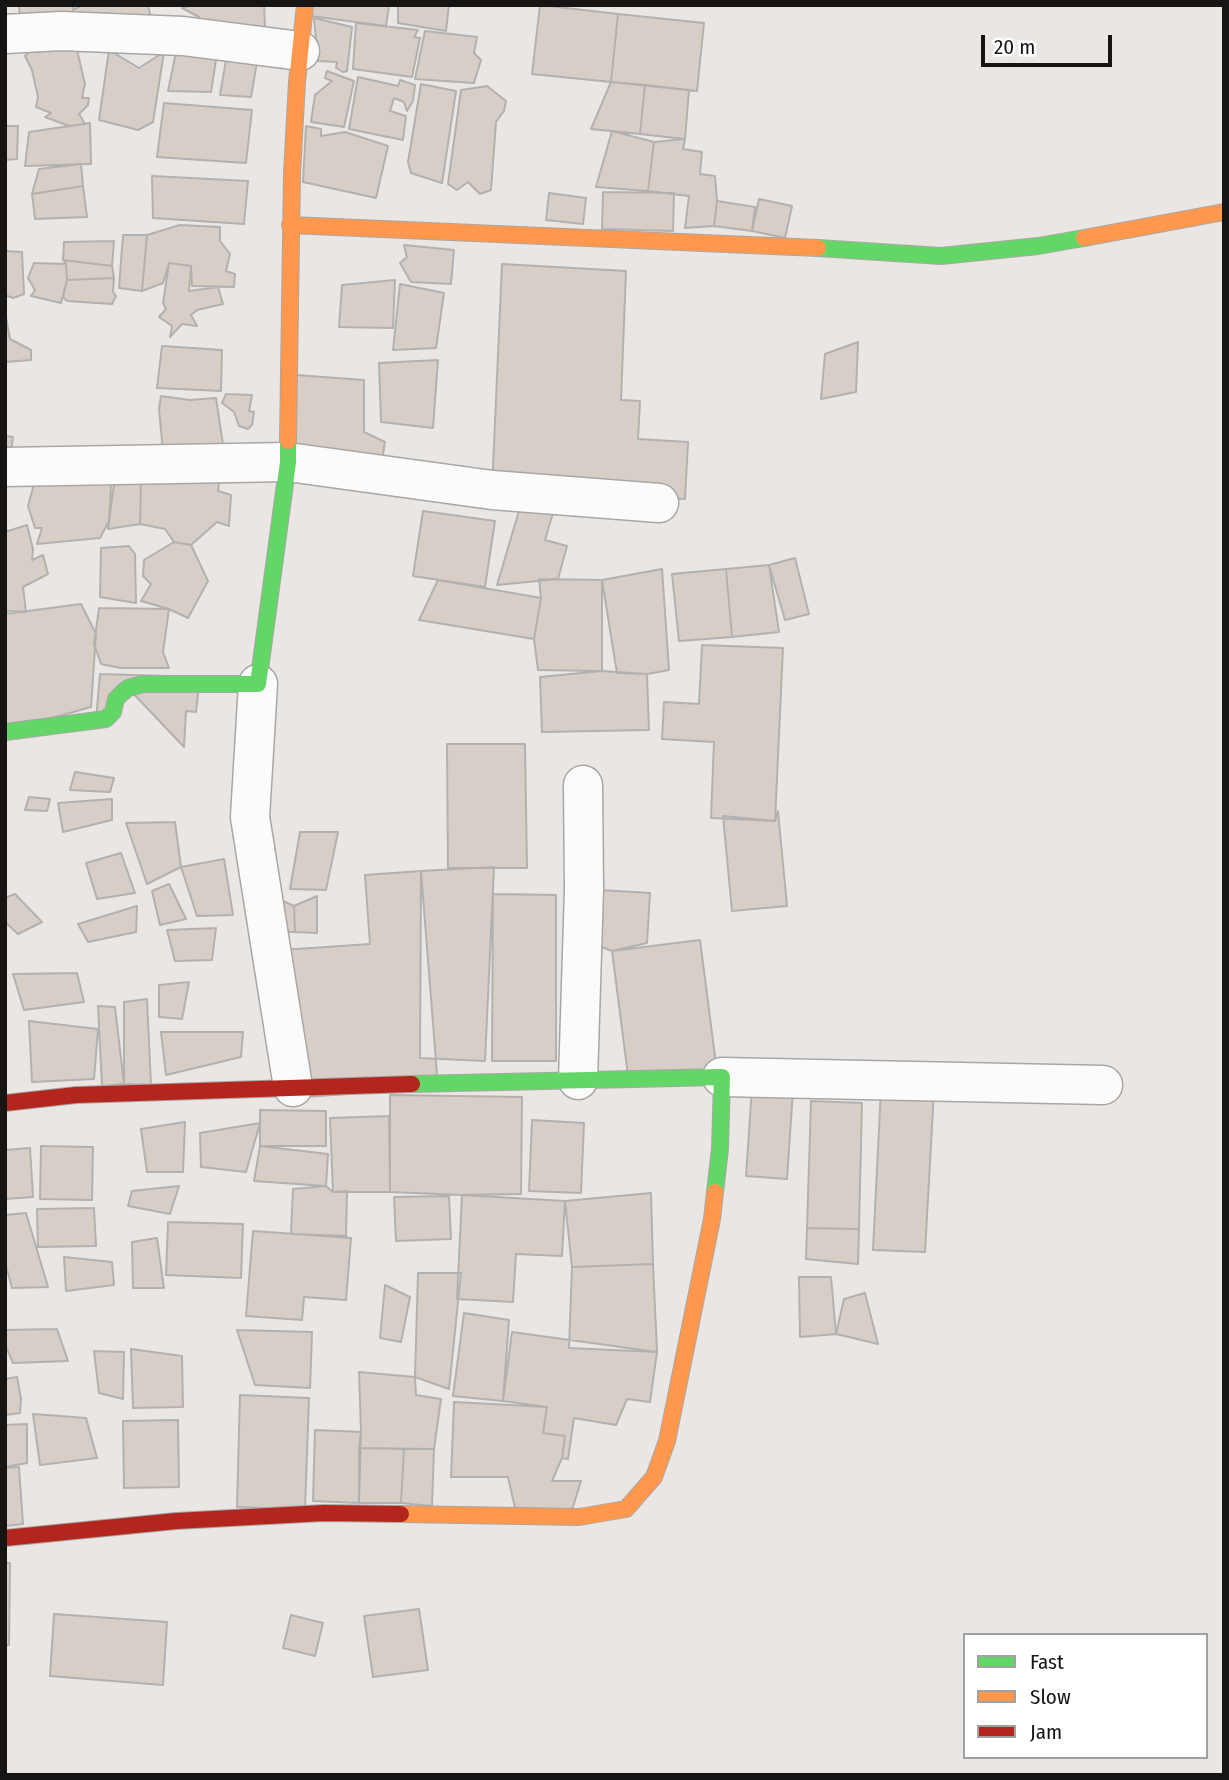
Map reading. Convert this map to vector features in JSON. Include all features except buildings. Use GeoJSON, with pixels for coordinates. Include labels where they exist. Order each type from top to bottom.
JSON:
{"type":"FeatureCollection","features":[{"type":"Feature","properties":{"kind":"street"},"geometry":{"type":"LineString","coordinates":[[293,1087],[250,817],[258,684],[288,462],[290,225],[296,82],[305,5]]}},
{"type":"Feature","properties":{"kind":"street"},"geometry":{"type":"LineString","coordinates":[[5,34],[61,32],[183,36],[300,51]]}},
{"type":"Feature","properties":{"kind":"street"},"geometry":{"type":"LineString","coordinates":[[290,225],[821,248],[941,256],[1038,246],[1224,212]]}},
{"type":"Feature","properties":{"kind":"street"},"geometry":{"type":"LineString","coordinates":[[5,467],[288,462],[492,489],[659,503]]}},
{"type":"Feature","properties":{"kind":"street"},"geometry":{"type":"LineString","coordinates":[[5,732],[106,719],[113,712],[116,699],[121,693],[128,688],[144,684],[258,684]]}},
{"type":"Feature","properties":{"kind":"street"},"geometry":{"type":"LineString","coordinates":[[578,1080],[584,889],[583,785]]}},
{"type":"Feature","properties":{"kind":"street"},"geometry":{"type":"LineString","coordinates":[[5,1103],[76,1096],[293,1087],[722,1077],[1103,1085]]}},
{"type":"Feature","properties":{"kind":"street"},"geometry":{"type":"LineString","coordinates":[[5,1538],[176,1521],[324,1513],[579,1517],[626,1509],[654,1477],[667,1441],[712,1219],[720,1149],[722,1077]]}},
{"type":"Feature","properties":{"kind":"traffic: fast"},"geometry":{"type":"LineString","coordinates":[[818,248],[941,256],[1038,246],[1084,238]]}},
{"type":"Feature","properties":{"kind":"traffic: fast"},"geometry":{"type":"LineString","coordinates":[[5,732],[106,719],[113,712],[116,699],[122,693],[128,688],[143,684],[258,684],[288,462],[288,441]]}},
{"type":"Feature","properties":{"kind":"traffic: fast"},"geometry":{"type":"LineString","coordinates":[[412,1084],[722,1077],[720,1149],[715,1192]]}},
{"type":"Feature","properties":{"kind":"traffic: slow"},"geometry":{"type":"LineString","coordinates":[[288,441],[292,173],[305,5]]}},
{"type":"Feature","properties":{"kind":"traffic: slow"},"geometry":{"type":"LineString","coordinates":[[1084,238],[1224,212]]}},
{"type":"Feature","properties":{"kind":"traffic: slow"},"geometry":{"type":"LineString","coordinates":[[290,225],[818,248]]}},
{"type":"Feature","properties":{"kind":"traffic: slow"},"geometry":{"type":"LineString","coordinates":[[401,1514],[579,1517],[626,1509],[654,1477],[667,1441],[712,1219],[715,1192]]}},
{"type":"Feature","properties":{"kind":"traffic: jam"},"geometry":{"type":"LineString","coordinates":[[5,1103],[76,1095],[412,1084]]}},
{"type":"Feature","properties":{"kind":"traffic: jam"},"geometry":{"type":"LineString","coordinates":[[5,1538],[176,1521],[324,1513],[401,1514]]}}]}
